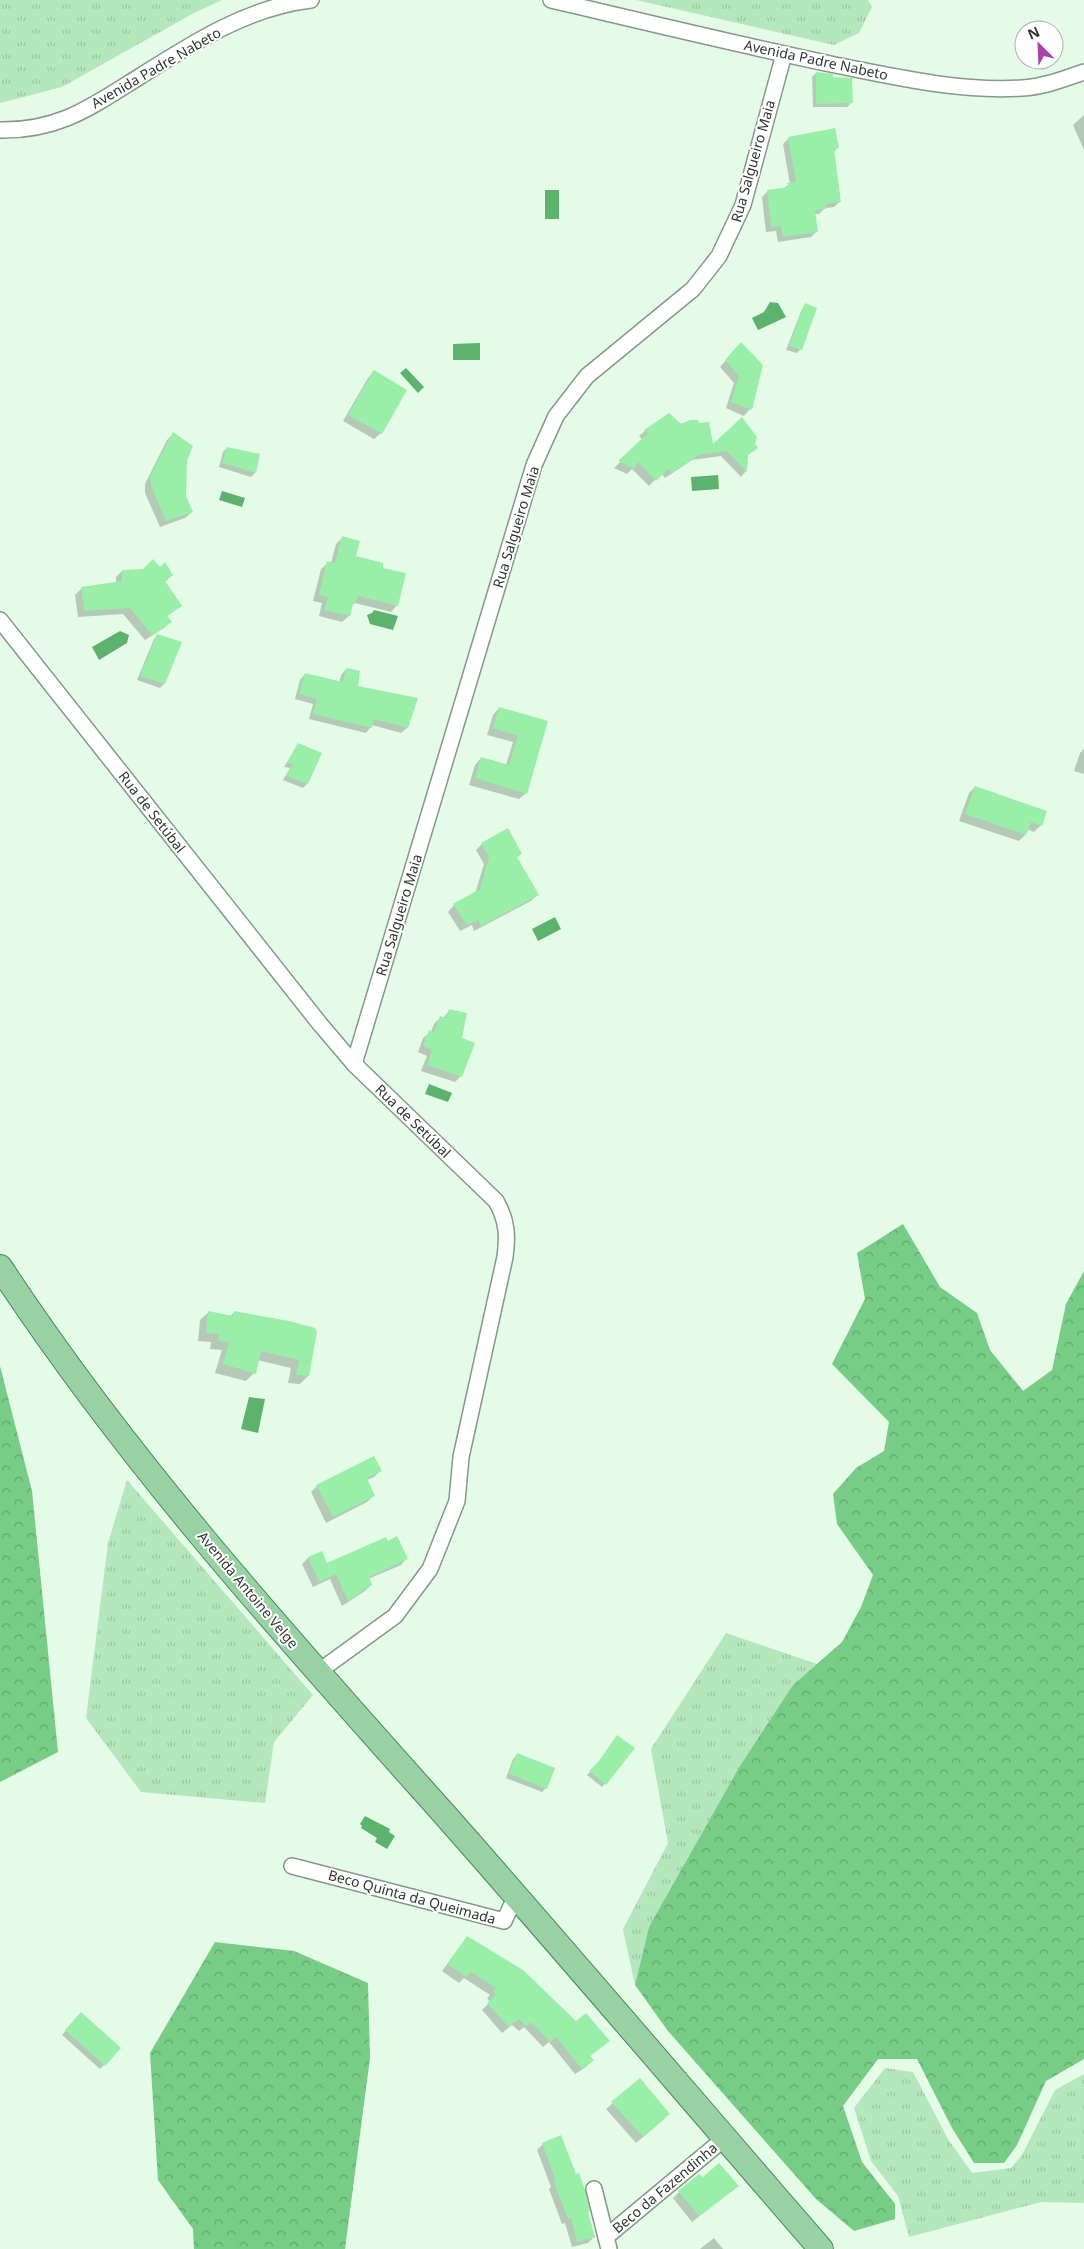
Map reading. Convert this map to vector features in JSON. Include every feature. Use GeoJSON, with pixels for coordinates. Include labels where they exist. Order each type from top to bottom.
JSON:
{"type":"FeatureCollection","features":[{"type":"Feature","properties":{"kind":"main road","name":"Avenida Antoine Velge"},"geometry":{"type":"LineString","coordinates":[[0,1268],[37,1324],[124,1442],[318,1672],[516,1896],[821,2249]]}},
{"type":"Feature","properties":{"kind":"street","name":"Avenida Padre Nabeto"},"geometry":{"type":"LineString","coordinates":[[0,130],[36,128],[71,117],[185,49],[225,28],[269,8],[311,0]]}},
{"type":"Feature","properties":{"kind":"street","name":"Avenida Padre Nabeto"},"geometry":{"type":"LineString","coordinates":[[551,0],[784,54],[889,76],[965,87],[1024,88],[1056,82],[1084,72]]}},
{"type":"Feature","properties":{"kind":"street","name":"Rua Salgueiro Maia"},"geometry":{"type":"LineString","coordinates":[[354,1064],[534,465],[545,438],[560,409],[587,376],[693,289],[719,256],[743,205],[784,54]]}},
{"type":"Feature","properties":{"kind":"street","name":"Rua de Setúbal"},"geometry":{"type":"LineString","coordinates":[[0,620],[320,1024],[354,1064],[496,1201],[506,1224],[507,1239],[460,1457],[457,1501],[430,1569],[395,1616],[318,1672]]}},
{"type":"Feature","properties":{"kind":"street","name":"Beco Quinta da Queimada"},"geometry":{"type":"LineString","coordinates":[[292,1866],[504,1921],[516,1896]]}},
{"type":"Feature","properties":{"kind":"street","name":"Beco da Fazendinha"},"geometry":{"type":"LineString","coordinates":[[594,2189],[607,2243],[725,2138]]}},
{"type":"Feature","properties":{"kind":"green space"},"geometry":{"type":"Polygon","coordinates":[[[0,0],[222,0],[194,13],[62,87],[0,103],[0,0]]]}},
{"type":"Feature","properties":{"kind":"green space"},"geometry":{"type":"Polygon","coordinates":[[[636,0],[868,0],[872,7],[859,33],[834,45],[636,0]]]}},
{"type":"Feature","properties":{"kind":"green space"},"geometry":{"type":"Polygon","coordinates":[[[903,1224],[940,1287],[977,1313],[990,1350],[1023,1391],[1052,1370],[1066,1304],[1084,1271],[1084,2059],[1046,2081],[1017,2145],[1004,2163],[974,2163],[952,2128],[917,2059],[878,2059],[843,2106],[862,2162],[895,2204],[895,2219],[854,2231],[816,2199],[668,2031],[635,1985],[649,1927],[740,1766],[793,1685],[842,1642],[861,1607],[873,1575],[837,1524],[833,1494],[856,1468],[884,1451],[889,1422],[832,1364],[865,1299],[857,1253],[903,1224]]]}},
{"type":"Feature","properties":{"kind":"green space"},"geometry":{"type":"Polygon","coordinates":[[[0,1366],[32,1491],[58,1752],[0,1782],[0,1366]]]}},
{"type":"Feature","properties":{"kind":"green space"},"geometry":{"type":"Polygon","coordinates":[[[127,1480],[313,1695],[274,1742],[265,1803],[141,1792],[86,1718],[108,1543],[127,1480]]]}},
{"type":"Feature","properties":{"kind":"green space"},"geometry":{"type":"Polygon","coordinates":[[[726,1633],[817,1664],[793,1685],[649,1927],[635,1985],[623,1929],[668,1843],[651,1749],[726,1633]]]}},
{"type":"Feature","properties":{"kind":"green space"},"geometry":{"type":"Polygon","coordinates":[[[215,1942],[294,1951],[368,1983],[370,2058],[345,2249],[194,2249],[193,2229],[158,2180],[150,2053],[215,1942]]]}},
{"type":"Feature","properties":{"kind":"green space"},"geometry":{"type":"Polygon","coordinates":[[[885,2068],[913,2072],[948,2139],[972,2173],[1011,2168],[1022,2155],[1055,2090],[1084,2074],[1084,2203],[1041,2202],[909,2237],[898,2196],[871,2161],[854,2108],[885,2068]]]}},
{"type":"Feature","properties":{"kind":"shaded area"},"geometry":{"type":"Polygon","coordinates":[[[545,190],[559,190],[559,219],[545,219],[545,190]]]}},
{"type":"Feature","properties":{"kind":"shaded area"},"geometry":{"type":"Polygon","coordinates":[[[770,302],[778,303],[786,317],[758,330],[752,318],[764,312],[770,302]]]}},
{"type":"Feature","properties":{"kind":"shaded area"},"geometry":{"type":"Polygon","coordinates":[[[480,343],[480,360],[453,360],[453,344],[480,343]]]}},
{"type":"Feature","properties":{"kind":"shaded area"},"geometry":{"type":"Polygon","coordinates":[[[406,368],[424,387],[418,393],[400,373],[406,368]]]}},
{"type":"Feature","properties":{"kind":"shaded area"},"geometry":{"type":"Polygon","coordinates":[[[718,475],[719,489],[692,491],[691,477],[718,475]]]}},
{"type":"Feature","properties":{"kind":"shaded area"},"geometry":{"type":"Polygon","coordinates":[[[222,491],[245,498],[242,507],[219,500],[222,491]]]}},
{"type":"Feature","properties":{"kind":"shaded area"},"geometry":{"type":"Polygon","coordinates":[[[374,610],[398,616],[393,630],[370,624],[367,615],[374,610]]]}},
{"type":"Feature","properties":{"kind":"shaded area"},"geometry":{"type":"Polygon","coordinates":[[[120,631],[129,635],[127,643],[99,660],[92,647],[120,631]]]}},
{"type":"Feature","properties":{"kind":"shaded area"},"geometry":{"type":"Polygon","coordinates":[[[555,917],[561,929],[538,941],[532,929],[555,917]]]}},
{"type":"Feature","properties":{"kind":"shaded area"},"geometry":{"type":"Polygon","coordinates":[[[429,1084],[452,1093],[448,1102],[425,1094],[429,1084]]]}},
{"type":"Feature","properties":{"kind":"shaded area"},"geometry":{"type":"Polygon","coordinates":[[[249,1397],[265,1399],[258,1433],[241,1429],[249,1397]]]}},
{"type":"Feature","properties":{"kind":"shaded area"},"geometry":{"type":"Polygon","coordinates":[[[365,1816],[390,1829],[389,1832],[395,1836],[387,1849],[375,1842],[377,1838],[361,1828],[360,1824],[365,1816]]]}},
{"type":"Feature","properties":{"kind":"building"},"geometry":{"type":"Polygon","coordinates":[[[816,72],[833,74],[833,77],[852,78],[853,103],[816,104],[816,72]]]}},
{"type":"Feature","properties":{"kind":"building"},"geometry":{"type":"Polygon","coordinates":[[[835,128],[839,148],[834,149],[841,202],[826,204],[826,209],[815,210],[818,232],[783,237],[781,226],[771,227],[767,190],[789,187],[787,183],[796,182],[788,137],[835,128]]]}},
{"type":"Feature","properties":{"kind":"building"},"geometry":{"type":"Polygon","coordinates":[[[805,303],[817,308],[802,350],[789,346],[805,303]]]}},
{"type":"Feature","properties":{"kind":"building"},"geometry":{"type":"Polygon","coordinates":[[[741,342],[763,365],[752,410],[731,402],[739,376],[725,360],[741,342]]]}},
{"type":"Feature","properties":{"kind":"building"},"geometry":{"type":"Polygon","coordinates":[[[374,370],[407,390],[382,434],[348,415],[374,370]]]}},
{"type":"Feature","properties":{"kind":"building"},"geometry":{"type":"Polygon","coordinates":[[[669,413],[681,424],[690,420],[698,420],[699,423],[709,422],[713,444],[742,417],[757,437],[755,444],[758,448],[748,455],[747,472],[727,451],[699,455],[671,473],[668,469],[656,481],[638,462],[634,469],[618,461],[648,433],[644,430],[669,413]]]}},
{"type":"Feature","properties":{"kind":"building"},"geometry":{"type":"Polygon","coordinates":[[[173,432],[193,446],[187,461],[186,496],[193,512],[166,521],[151,486],[150,477],[173,432]]]}},
{"type":"Feature","properties":{"kind":"building"},"geometry":{"type":"Polygon","coordinates":[[[227,447],[260,454],[256,473],[222,463],[227,447]]]}},
{"type":"Feature","properties":{"kind":"building"},"geometry":{"type":"Polygon","coordinates":[[[342,536],[360,541],[356,556],[383,563],[383,568],[406,573],[398,606],[358,596],[355,604],[353,604],[350,616],[324,610],[328,597],[319,595],[327,561],[335,563],[342,536]]]}},
{"type":"Feature","properties":{"kind":"building"},"geometry":{"type":"Polygon","coordinates":[[[153,559],[160,567],[165,562],[173,575],[165,581],[182,606],[167,616],[172,622],[152,635],[130,608],[84,611],[81,587],[122,581],[122,570],[143,569],[153,559]]]}},
{"type":"Feature","properties":{"kind":"building"},"geometry":{"type":"Polygon","coordinates":[[[157,634],[182,642],[165,684],[140,676],[157,634]]]}},
{"type":"Feature","properties":{"kind":"building"},"geometry":{"type":"Polygon","coordinates":[[[346,668],[360,671],[358,686],[418,698],[408,728],[374,719],[372,728],[313,714],[317,699],[299,694],[305,673],[343,682],[346,668]]]}},
{"type":"Feature","properties":{"kind":"building"},"geometry":{"type":"Polygon","coordinates":[[[499,707],[548,721],[527,794],[475,778],[481,757],[509,765],[518,736],[493,728],[499,707]]]}},
{"type":"Feature","properties":{"kind":"building"},"geometry":{"type":"Polygon","coordinates":[[[298,743],[322,753],[308,784],[286,776],[293,764],[287,763],[298,743]]]}},
{"type":"Feature","properties":{"kind":"building"},"geometry":{"type":"Polygon","coordinates":[[[975,786],[1047,811],[1042,826],[1031,822],[1026,835],[965,814],[975,786]]]}},
{"type":"Feature","properties":{"kind":"building"},"geometry":{"type":"Polygon","coordinates":[[[508,828],[522,854],[517,857],[539,895],[481,926],[478,920],[467,925],[453,904],[480,889],[489,857],[481,843],[508,828]]]}},
{"type":"Feature","properties":{"kind":"building"},"geometry":{"type":"Polygon","coordinates":[[[449,1009],[467,1013],[462,1038],[475,1043],[462,1077],[427,1065],[432,1050],[423,1046],[429,1030],[434,1032],[440,1016],[446,1018],[449,1009]]]}},
{"type":"Feature","properties":{"kind":"building"},"geometry":{"type":"Polygon","coordinates":[[[208,1311],[233,1316],[234,1311],[289,1321],[315,1328],[317,1332],[309,1376],[296,1375],[299,1360],[261,1351],[256,1374],[223,1364],[229,1342],[218,1341],[219,1334],[206,1333],[208,1311]]]}},
{"type":"Feature","properties":{"kind":"building"},"geometry":{"type":"Polygon","coordinates":[[[374,1456],[382,1471],[367,1478],[375,1496],[333,1517],[316,1485],[374,1456]]]}},
{"type":"Feature","properties":{"kind":"building"},"geometry":{"type":"Polygon","coordinates":[[[397,1536],[408,1559],[369,1577],[372,1585],[348,1601],[336,1574],[319,1582],[308,1557],[322,1551],[327,1563],[386,1537],[388,1541],[397,1536]]]}},
{"type":"Feature","properties":{"kind":"building"},"geometry":{"type":"Polygon","coordinates":[[[617,1735],[635,1748],[606,1785],[589,1771],[599,1761],[617,1735]]]}},
{"type":"Feature","properties":{"kind":"building"},"geometry":{"type":"Polygon","coordinates":[[[517,1753],[555,1768],[547,1789],[509,1774],[517,1753]]]}},
{"type":"Feature","properties":{"kind":"building"},"geometry":{"type":"Polygon","coordinates":[[[467,1936],[523,1970],[576,2021],[586,2013],[610,2041],[590,2056],[594,2060],[582,2069],[556,2037],[550,2042],[531,2022],[526,2026],[519,2019],[509,2027],[487,2003],[496,1995],[493,1991],[496,1988],[471,1972],[466,1977],[447,1964],[467,1936]]]}},
{"type":"Feature","properties":{"kind":"building"},"geometry":{"type":"Polygon","coordinates":[[[81,2012],[121,2048],[105,2066],[65,2030],[81,2012]]]}},
{"type":"Feature","properties":{"kind":"building"},"geometry":{"type":"Polygon","coordinates":[[[640,2078],[670,2114],[643,2137],[611,2102],[640,2078]]]}},
{"type":"Feature","properties":{"kind":"building"},"geometry":{"type":"Polygon","coordinates":[[[561,2135],[576,2174],[579,2173],[585,2190],[590,2211],[588,2212],[595,2237],[577,2242],[571,2218],[568,2219],[542,2143],[561,2135]]]}},
{"type":"Feature","properties":{"kind":"building"},"geometry":{"type":"Polygon","coordinates":[[[719,2163],[739,2186],[699,2216],[678,2191],[699,2174],[703,2177],[719,2163]]]}}]}
